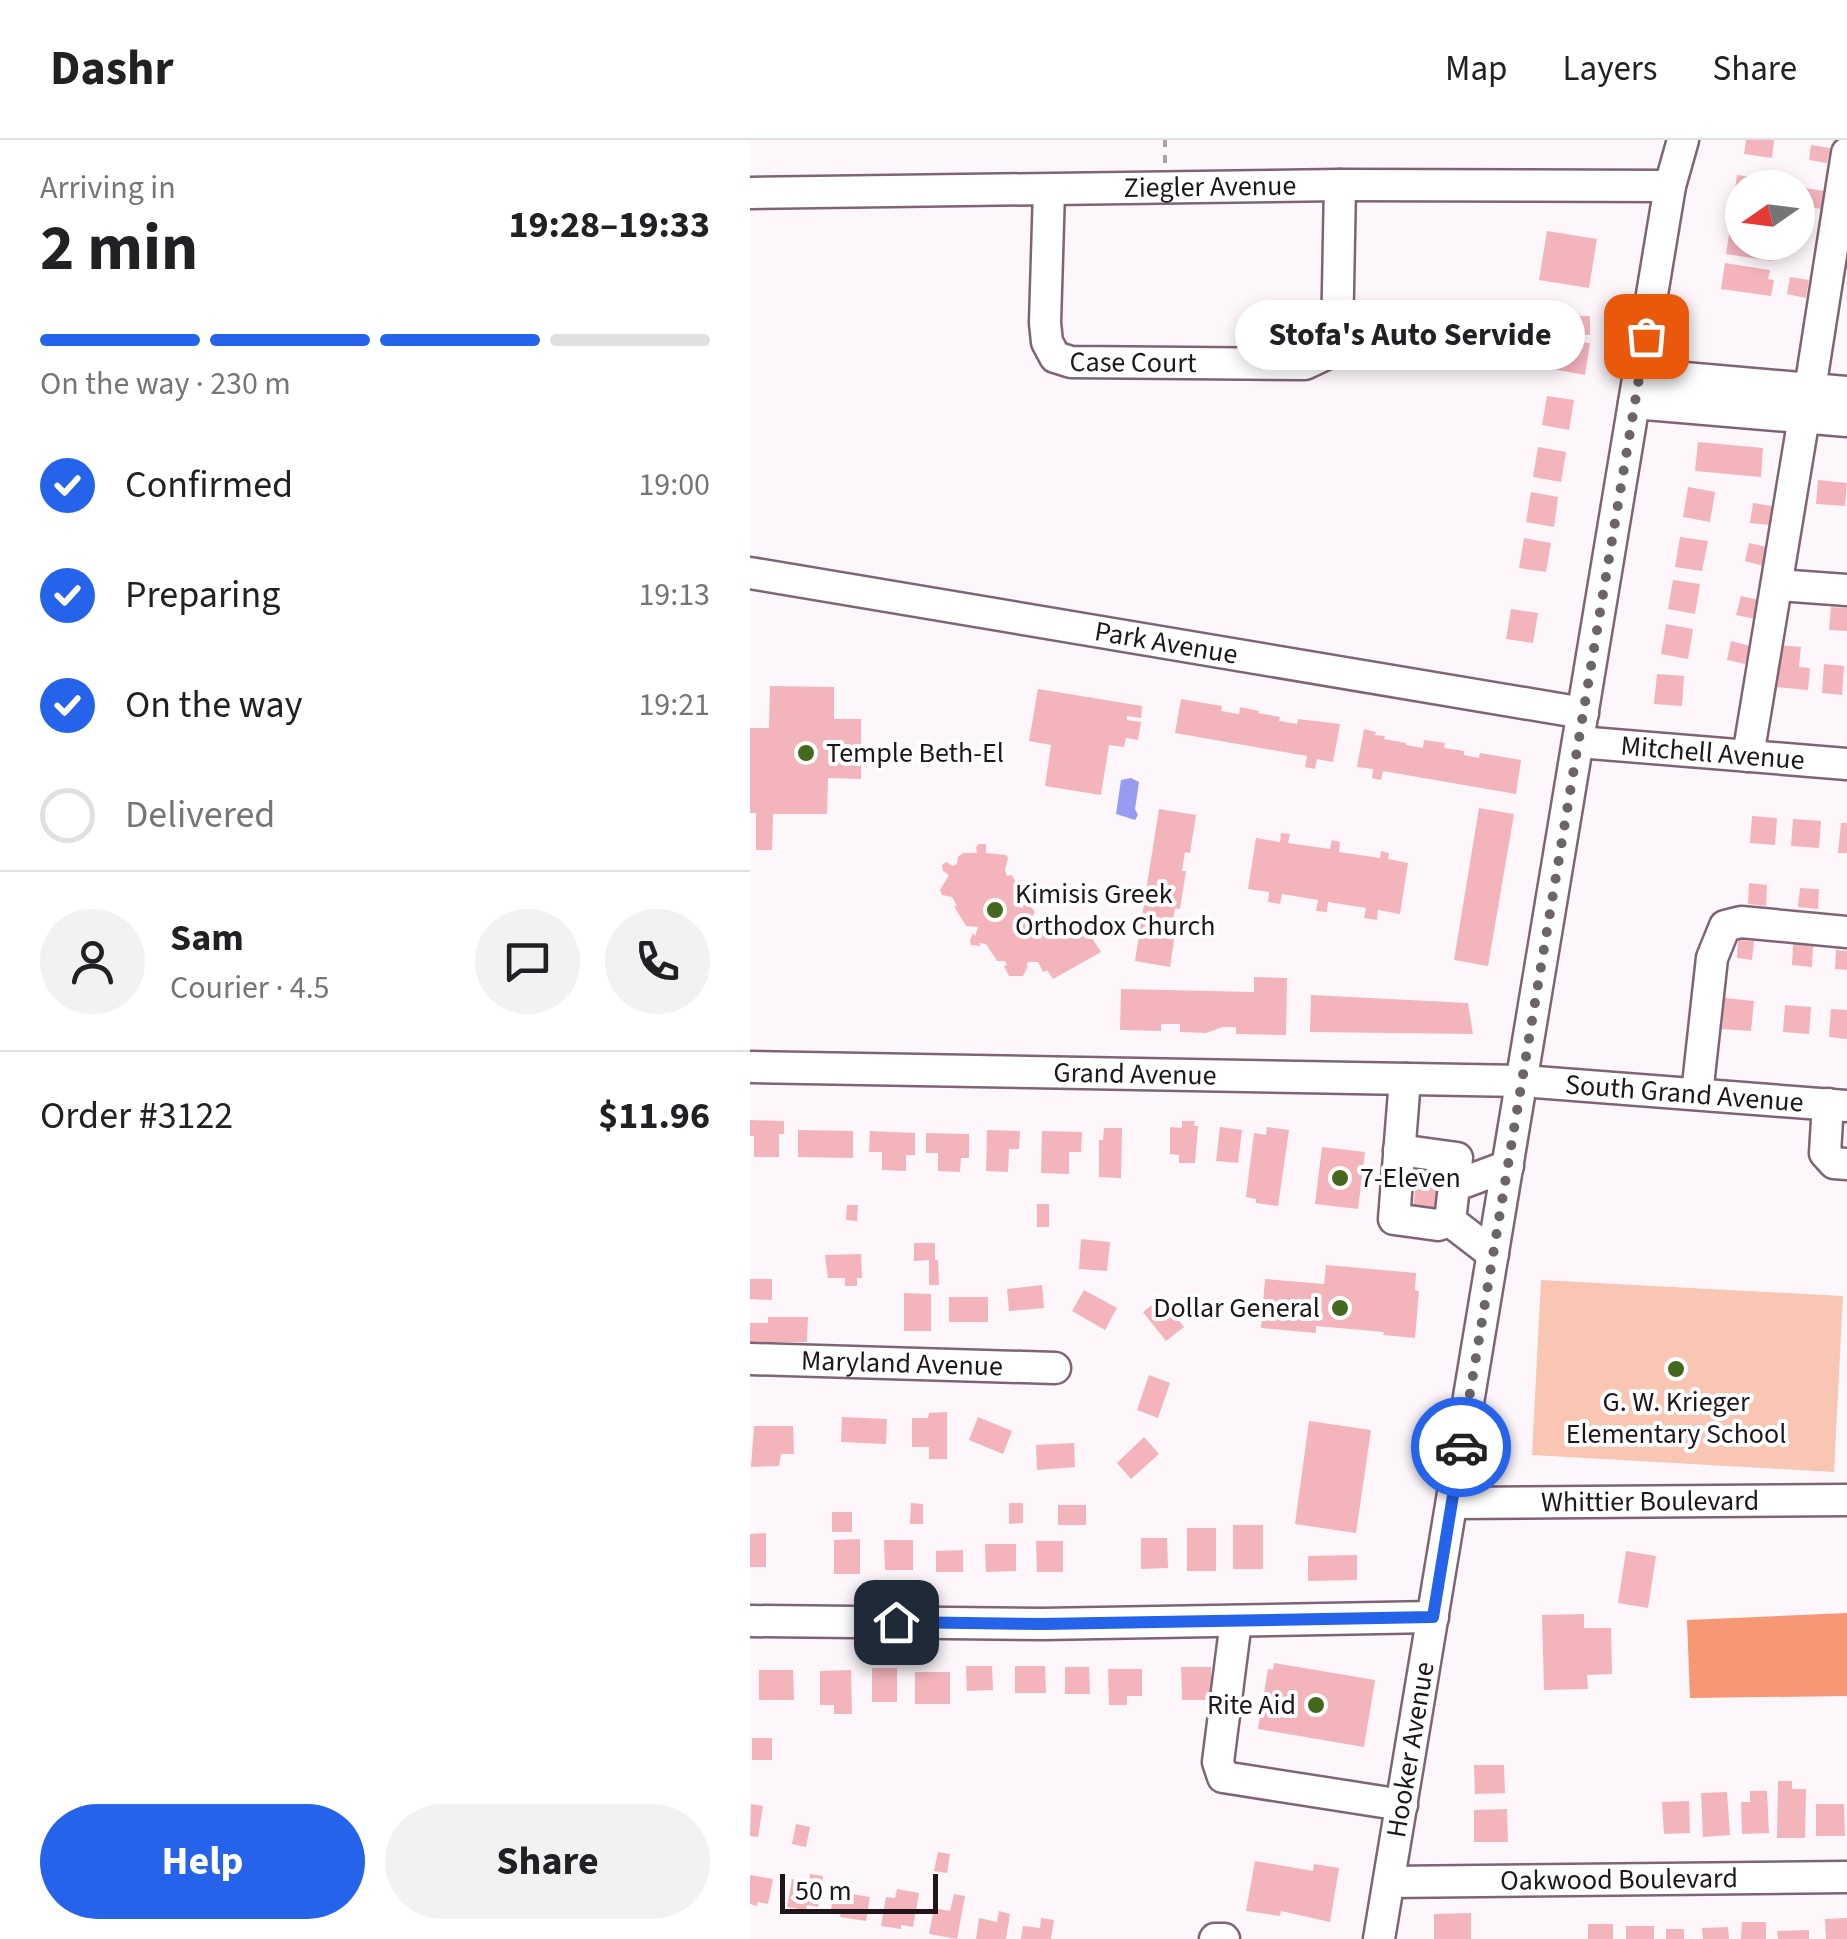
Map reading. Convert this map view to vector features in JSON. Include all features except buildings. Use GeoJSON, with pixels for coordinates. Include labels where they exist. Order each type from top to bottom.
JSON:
{"type":"FeatureCollection","features":[{"type":"Feature","properties":{"kind":"street","name":"Hooker Avenue"},"geometry":{"type":"LineString","coordinates":[[1380,1939],[1670,186],[1683,140]]}},
{"type":"Feature","properties":{"kind":"street"},"geometry":{"type":"LineString","coordinates":[[1748,756],[1841,226],[1847,153]]}},
{"type":"Feature","properties":{"kind":"street","name":"Case Court"},"geometry":{"type":"LineString","coordinates":[[1049,190],[1045,323],[1047,342],[1055,358],[1071,362],[1305,364],[1326,354],[1337,342],[1340,186]]}},
{"type":"Feature","properties":{"kind":"street","name":"Ziegler Avenue"},"geometry":{"type":"LineString","coordinates":[[750,194],[1670,186]]}},
{"type":"Feature","properties":{"kind":"street"},"geometry":{"type":"LineString","coordinates":[[1637,388],[1807,403],[1847,421]]}},
{"type":"Feature","properties":{"kind":"street"},"geometry":{"type":"LineString","coordinates":[[1807,403],[1847,392]]}},
{"type":"Feature","properties":{"kind":"street","name":"Park Avenue"},"geometry":{"type":"LineString","coordinates":[[750,572],[1581,728]]}},
{"type":"Feature","properties":{"kind":"street"},"geometry":{"type":"LineString","coordinates":[[1777,585],[1847,590]]}},
{"type":"Feature","properties":{"kind":"street","name":"Mitchell Avenue"},"geometry":{"type":"LineString","coordinates":[[1581,728],[1748,756],[1847,764]]}},
{"type":"Feature","properties":{"kind":"street"},"geometry":{"type":"LineString","coordinates":[[1697,1094],[1712,958],[1725,926],[1741,922],[1847,932]]}},
{"type":"Feature","properties":{"kind":"street","name":"Grand Avenue"},"geometry":{"type":"LineString","coordinates":[[750,1067],[1522,1081]]}},
{"type":"Feature","properties":{"kind":"street"},"geometry":{"type":"LineString","coordinates":[[1404,1078],[1394,1219],[1438,1225],[1450,1221]]}},
{"type":"Feature","properties":{"kind":"street","name":"South Grand Avenue"},"geometry":{"type":"LineString","coordinates":[[1522,1081],[1838,1105]]}},
{"type":"Feature","properties":{"kind":"street"},"geometry":{"type":"LineString","coordinates":[[1838,1105],[1824,1154],[1834,1163],[1847,1164]]}},
{"type":"Feature","properties":{"kind":"street"},"geometry":{"type":"LineString","coordinates":[[1399,1150],[1458,1158],[1450,1221]]}},
{"type":"Feature","properties":{"kind":"street"},"geometry":{"type":"LineString","coordinates":[[1454,1186],[1508,1166]]}},
{"type":"Feature","properties":{"kind":"street"},"geometry":{"type":"LineString","coordinates":[[1450,1221],[1493,1254]]}},
{"type":"Feature","properties":{"kind":"street","name":"Maryland Avenue"},"geometry":{"type":"LineString","coordinates":[[750,1359],[1055,1368]]}},
{"type":"Feature","properties":{"kind":"street","name":"Whittier Boulevard"},"geometry":{"type":"LineString","coordinates":[[1452,1503],[1847,1500]]}},
{"type":"Feature","properties":{"kind":"street"},"geometry":{"type":"LineString","coordinates":[[750,1621],[1042,1624],[1433,1617]]}},
{"type":"Feature","properties":{"kind":"street"},"geometry":{"type":"LineString","coordinates":[[1236,1621],[1218,1762],[1223,1777],[1402,1805]]}},
{"type":"Feature","properties":{"kind":"street","name":"Oakwood Boulevard"},"geometry":{"type":"LineString","coordinates":[[1389,1882],[1847,1877]]}},
{"type":"Feature","properties":{"kind":"street"},"geometry":{"type":"LineString","coordinates":[[1215,1939],[1224,1939]]}},
{"type":"Feature","properties":{"kind":"shaded area"},"geometry":{"type":"Polygon","coordinates":[[[1541,1280],[1843,1296],[1834,1472],[1532,1455],[1541,1280]]]}},
{"type":"Feature","properties":{"kind":"shaded area"},"geometry":{"type":"Polygon","coordinates":[[[1847,1613],[1847,1696],[1690,1698],[1687,1620],[1847,1613]]]}},
{"type":"Feature","properties":{"kind":"water"},"geometry":{"type":"Polygon","coordinates":[[[1131,778],[1139,782],[1135,820],[1116,814],[1121,780],[1131,778]]]}},
{"type":"Feature","properties":{"kind":"way so far"},"geometry":{"type":"LineString","coordinates":[[1461,1447],[1646,336]]}},
{"type":"Feature","properties":{"kind":"place","name":"Stofa's Auto Servide"},"geometry":{"type":"Point","coordinates":[1646,336]}},
{"type":"Feature","properties":{"kind":"place","name":"Temple Beth-El"},"geometry":{"type":"Point","coordinates":[806,753]}},
{"type":"Feature","properties":{"kind":"place","name":"Kimisis Greek Orthodox Church"},"geometry":{"type":"Point","coordinates":[995,910]}},
{"type":"Feature","properties":{"kind":"place","name":"7-Eleven"},"geometry":{"type":"Point","coordinates":[1340,1178]}},
{"type":"Feature","properties":{"kind":"place","name":"Dollar General"},"geometry":{"type":"Point","coordinates":[1340,1308]}},
{"type":"Feature","properties":{"kind":"place","name":"G. W. Krieger Elementary School"},"geometry":{"type":"Point","coordinates":[1676,1369]}},
{"type":"Feature","properties":{"kind":"place","name":"Rite Aid"},"geometry":{"type":"Point","coordinates":[1316,1705]}},
{"type":"Feature","properties":{"kind":"route"},"geometry":{"type":"LineString","coordinates":[[896,1622],[1042,1624],[1433,1617],[1461,1447]]}}]}
